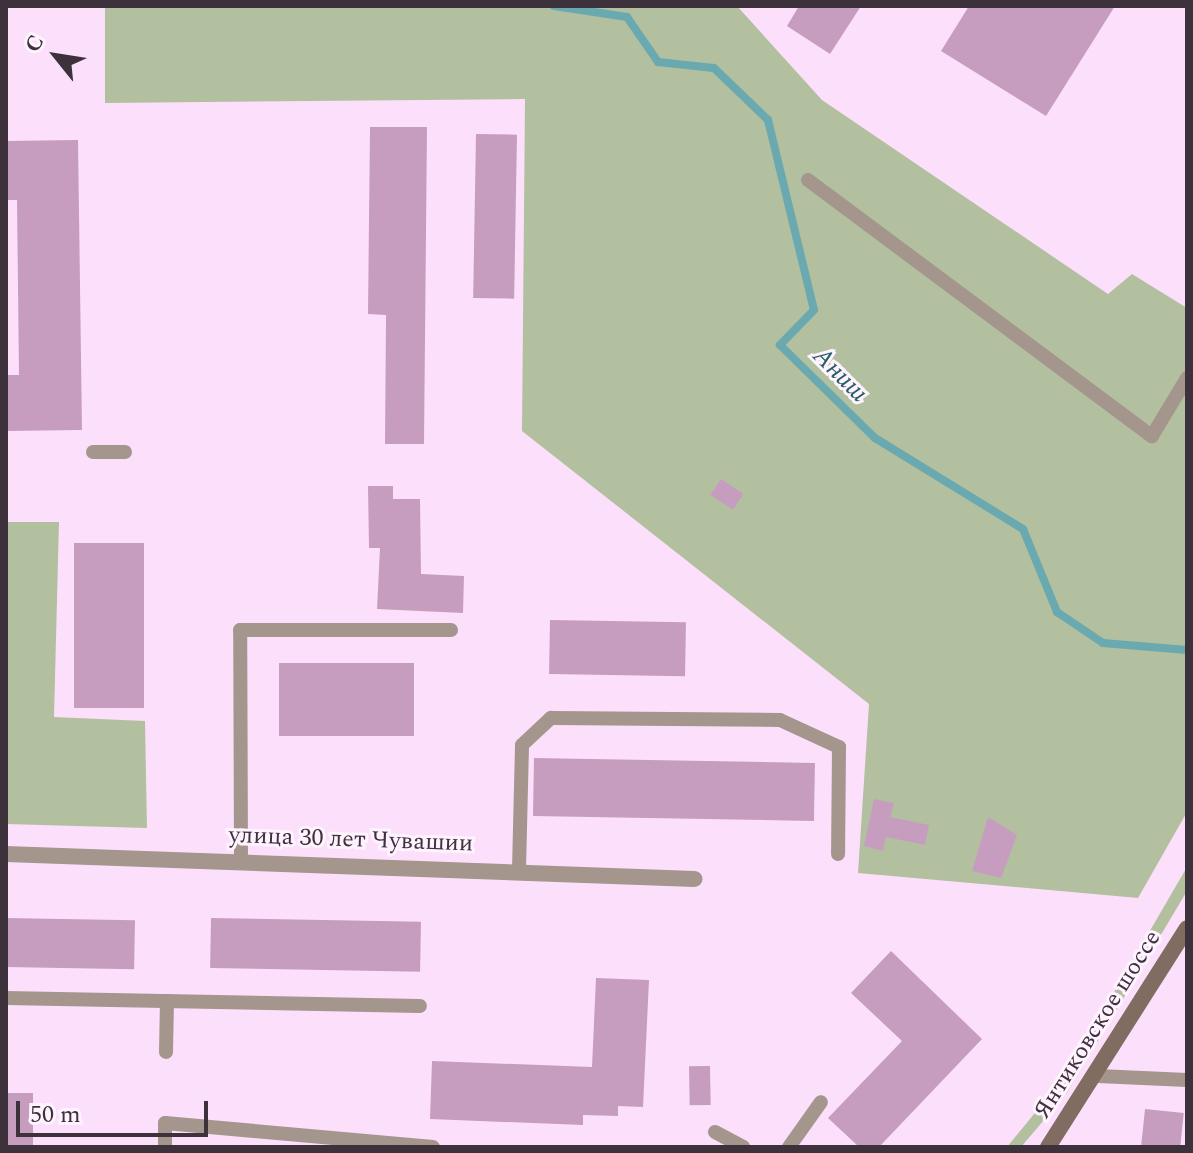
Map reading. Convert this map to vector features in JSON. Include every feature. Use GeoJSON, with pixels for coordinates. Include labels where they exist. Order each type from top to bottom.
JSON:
{"type":"FeatureCollection","features":[{"type":"Feature","properties":{"kind":"main road","name":"Янтиковское шоссе"},"geometry":{"type":"LineString","coordinates":[[1048,1147],[1098,1076],[1187,928]]}},
{"type":"Feature","properties":{"kind":"street","name":"улица 30 лет Чувашии"},"geometry":{"type":"LineString","coordinates":[[6,854],[519,869],[695,879]]}},
{"type":"Feature","properties":{"kind":"lane"},"geometry":{"type":"LineString","coordinates":[[808,180],[1152,436],[1187,378]]}},
{"type":"Feature","properties":{"kind":"lane"},"geometry":{"type":"LineString","coordinates":[[93,452],[125,452]]}},
{"type":"Feature","properties":{"kind":"lane"},"geometry":{"type":"LineString","coordinates":[[241,860],[240,630],[451,630]]}},
{"type":"Feature","properties":{"kind":"lane"},"geometry":{"type":"LineString","coordinates":[[519,869],[522,745],[551,718],[780,720],[839,747],[838,854]]}},
{"type":"Feature","properties":{"kind":"lane"},"geometry":{"type":"LineString","coordinates":[[6,998],[420,1006]]}},
{"type":"Feature","properties":{"kind":"lane"},"geometry":{"type":"LineString","coordinates":[[166,1052],[167,1001]]}},
{"type":"Feature","properties":{"kind":"lane"},"geometry":{"type":"LineString","coordinates":[[1098,1076],[1187,1080]]}},
{"type":"Feature","properties":{"kind":"lane"},"geometry":{"type":"LineString","coordinates":[[789,1147],[821,1102]]}},
{"type":"Feature","properties":{"kind":"lane"},"geometry":{"type":"LineString","coordinates":[[165,1147],[165,1123],[433,1147]]}},
{"type":"Feature","properties":{"kind":"lane"},"geometry":{"type":"LineString","coordinates":[[715,1132],[743,1147]]}},
{"type":"Feature","properties":{"kind":"green space"},"geometry":{"type":"Polygon","coordinates":[[[105,6],[737,6],[822,100],[1108,294],[1132,274],[1187,308],[1187,812],[1138,898],[858,873],[869,704],[522,431],[525,99],[105,103],[105,6]]]}},
{"type":"Feature","properties":{"kind":"green space"},"geometry":{"type":"Polygon","coordinates":[[[6,522],[59,522],[54,717],[145,721],[147,828],[6,824],[6,522]]]}},
{"type":"Feature","properties":{"kind":"green space"},"geometry":{"type":"Polygon","coordinates":[[[1187,867],[1187,891],[1067,1093],[1021,1147],[1007,1147],[1066,1075],[1187,867]]]}},
{"type":"Feature","properties":{"kind":"building"},"geometry":{"type":"Polygon","coordinates":[[[799,6],[861,6],[830,54],[787,26],[799,6]]]}},
{"type":"Feature","properties":{"kind":"building"},"geometry":{"type":"Polygon","coordinates":[[[969,6],[1115,6],[1046,116],[941,51],[969,6]]]}},
{"type":"Feature","properties":{"kind":"building"},"geometry":{"type":"Polygon","coordinates":[[[370,127],[427,127],[424,444],[385,444],[386,315],[368,314],[370,127]]]}},
{"type":"Feature","properties":{"kind":"building"},"geometry":{"type":"Polygon","coordinates":[[[476,134],[517,135],[514,299],[473,298],[476,134]]]}},
{"type":"Feature","properties":{"kind":"building"},"geometry":{"type":"Polygon","coordinates":[[[78,140],[82,430],[6,431],[6,375],[19,375],[17,200],[6,200],[6,141],[78,140]]]}},
{"type":"Feature","properties":{"kind":"building"},"geometry":{"type":"Polygon","coordinates":[[[721,479],[743,494],[733,510],[710,495],[721,479]]]}},
{"type":"Feature","properties":{"kind":"building"},"geometry":{"type":"Polygon","coordinates":[[[368,486],[393,486],[393,499],[420,499],[421,574],[464,576],[463,613],[377,609],[380,548],[369,548],[368,486]]]}},
{"type":"Feature","properties":{"kind":"building"},"geometry":{"type":"Polygon","coordinates":[[[74,543],[144,543],[144,708],[74,708],[74,543]]]}},
{"type":"Feature","properties":{"kind":"building"},"geometry":{"type":"Polygon","coordinates":[[[550,620],[686,622],[685,676],[549,674],[550,620]]]}},
{"type":"Feature","properties":{"kind":"building"},"geometry":{"type":"Polygon","coordinates":[[[279,663],[414,663],[414,736],[279,736],[279,663]]]}},
{"type":"Feature","properties":{"kind":"building"},"geometry":{"type":"Polygon","coordinates":[[[534,758],[815,763],[814,821],[533,816],[534,758]]]}},
{"type":"Feature","properties":{"kind":"building"},"geometry":{"type":"Polygon","coordinates":[[[874,799],[894,803],[890,817],[929,825],[925,845],[886,837],[883,851],[864,846],[874,799]]]}},
{"type":"Feature","properties":{"kind":"building"},"geometry":{"type":"Polygon","coordinates":[[[988,817],[1017,835],[1001,878],[972,871],[988,817]]]}},
{"type":"Feature","properties":{"kind":"building"},"geometry":{"type":"Polygon","coordinates":[[[6,918],[135,920],[134,969],[6,967],[6,918]]]}},
{"type":"Feature","properties":{"kind":"building"},"geometry":{"type":"Polygon","coordinates":[[[211,918],[421,922],[420,972],[210,968],[211,918]]]}},
{"type":"Feature","properties":{"kind":"building"},"geometry":{"type":"Polygon","coordinates":[[[891,951],[982,1039],[879,1147],[859,1147],[828,1118],[902,1041],[851,993],[891,951]]]}},
{"type":"Feature","properties":{"kind":"building"},"geometry":{"type":"Polygon","coordinates":[[[596,978],[649,980],[643,1107],[618,1106],[618,1116],[583,1115],[583,1125],[430,1119],[432,1061],[592,1067],[596,978]]]}},
{"type":"Feature","properties":{"kind":"building"},"geometry":{"type":"Polygon","coordinates":[[[689,1066],[710,1066],[711,1105],[690,1105],[689,1066]]]}},
{"type":"Feature","properties":{"kind":"building"},"geometry":{"type":"Polygon","coordinates":[[[6,1093],[33,1093],[33,1147],[6,1147],[6,1093]]]}},
{"type":"Feature","properties":{"kind":"building"},"geometry":{"type":"Polygon","coordinates":[[[1145,1109],[1184,1113],[1180,1147],[1141,1145],[1145,1109]]]}},
{"type":"Feature","properties":{"kind":"waterway","name":"Аниш"},"geometry":{"type":"LineString","coordinates":[[554,6],[627,17],[658,62],[714,68],[768,120],[814,310],[780,345],[875,438],[1023,529],[1057,612],[1103,643],[1187,650]]}}]}
